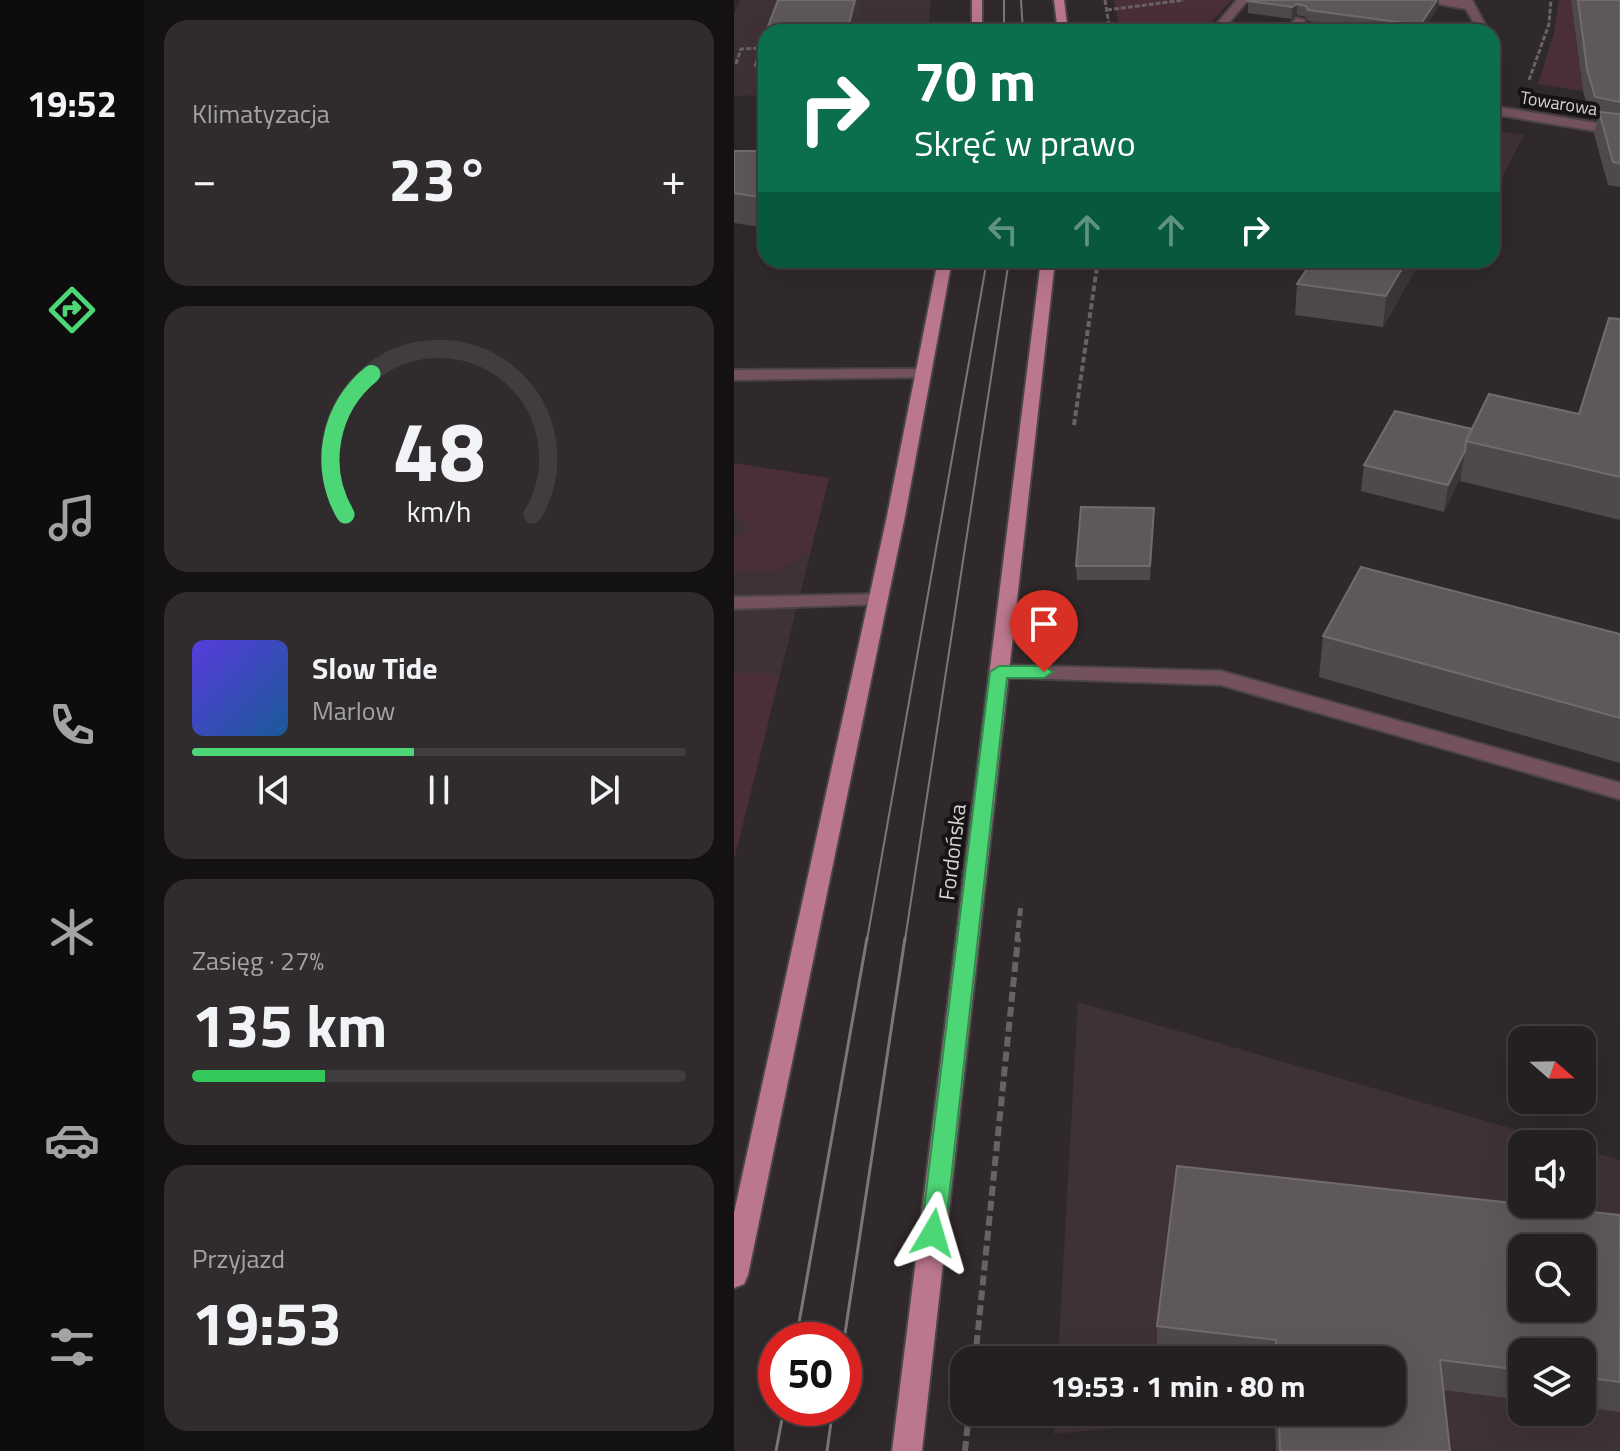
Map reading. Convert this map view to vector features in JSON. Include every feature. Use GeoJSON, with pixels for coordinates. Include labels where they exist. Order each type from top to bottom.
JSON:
{"type":"FeatureCollection","features":[{"type":"Feature","properties":{"kind":"main road"},"geometry":{"type":"LineString","coordinates":[[977,0],[977,24]]}},
{"type":"Feature","properties":{"kind":"main road"},"geometry":{"type":"LineString","coordinates":[[1059,0],[1064,24]]}},
{"type":"Feature","properties":{"kind":"main road"},"geometry":{"type":"LineString","coordinates":[[734,1275],[738,1240],[877,600],[944,268]]}},
{"type":"Feature","properties":{"kind":"main road","name":"Fordońska"},"geometry":{"type":"LineString","coordinates":[[907,1451],[1047,268]]}},
{"type":"Feature","properties":{"kind":"street"},"geometry":{"type":"LineString","coordinates":[[1222,24],[1243,0]]}},
{"type":"Feature","properties":{"kind":"street"},"geometry":{"type":"LineString","coordinates":[[1422,0],[1468,3],[1480,24]]}},
{"type":"Feature","properties":{"kind":"street"},"geometry":{"type":"LineString","coordinates":[[1297,24],[1300,20]]}},
{"type":"Feature","properties":{"kind":"street","name":"Towarowa"},"geometry":{"type":"LineString","coordinates":[[1500,111],[1620,131]]}},
{"type":"Feature","properties":{"kind":"street"},"geometry":{"type":"LineString","coordinates":[[734,375],[924,374]]}},
{"type":"Feature","properties":{"kind":"street"},"geometry":{"type":"LineString","coordinates":[[734,603],[877,600]]}},
{"type":"Feature","properties":{"kind":"street"},"geometry":{"type":"LineString","coordinates":[[999,672],[1221,678],[1620,791]]}},
{"type":"Feature","properties":{"kind":"path"},"geometry":{"type":"LineString","coordinates":[[1105,0],[1109,24]]}},
{"type":"Feature","properties":{"kind":"path"},"geometry":{"type":"LineString","coordinates":[[1107,10],[1184,0]]}},
{"type":"Feature","properties":{"kind":"path"},"geometry":{"type":"LineString","coordinates":[[1515,114],[1549,24],[1551,0]]}},
{"type":"Feature","properties":{"kind":"path"},"geometry":{"type":"LineString","coordinates":[[736,64],[741,49],[758,48]]}},
{"type":"Feature","properties":{"kind":"path"},"geometry":{"type":"LineString","coordinates":[[1073,435],[1097,268]]}},
{"type":"Feature","properties":{"kind":"path"},"geometry":{"type":"LineString","coordinates":[[976,1346],[1022,891]]}},
{"type":"Feature","properties":{"kind":"path"},"geometry":{"type":"LineString","coordinates":[[965,1451],[968,1426]]}},
{"type":"Feature","properties":{"kind":"shaded area"},"geometry":{"type":"Polygon","coordinates":[[[740,0],[931,0],[929,24],[758,24],[758,95],[734,96],[734,15],[740,0]]]}},
{"type":"Feature","properties":{"kind":"shaded area"},"geometry":{"type":"Polygon","coordinates":[[[1114,0],[1232,0],[1210,24],[1118,24],[1114,0]]]}},
{"type":"Feature","properties":{"kind":"shaded area"},"geometry":{"type":"Polygon","coordinates":[[[1559,0],[1587,0],[1574,24],[1583,91],[1538,84],[1554,33],[1559,0]]]}},
{"type":"Feature","properties":{"kind":"shaded area"},"geometry":{"type":"Polygon","coordinates":[[[1500,131],[1524,135],[1500,182],[1500,131]]]}},
{"type":"Feature","properties":{"kind":"shaded area"},"geometry":{"type":"Polygon","coordinates":[[[734,463],[829,478],[734,860],[734,463]]]}},
{"type":"Feature","properties":{"kind":"shaded area"},"geometry":{"type":"Polygon","coordinates":[[[734,463],[829,478],[810,552],[776,571],[734,572],[734,538],[750,531],[734,512],[734,463]]]}},
{"type":"Feature","properties":{"kind":"shaded area"},"geometry":{"type":"Polygon","coordinates":[[[734,673],[774,673],[779,677],[734,860],[734,673]]]}},
{"type":"Feature","properties":{"kind":"shaded area"},"geometry":{"type":"Polygon","coordinates":[[[1078,1002],[1517,1130],[1508,1130],[1508,1218],[1596,1218],[1596,1153],[1620,1160],[1620,1451],[1438,1451],[1275,1438],[1274,1426],[1406,1426],[1406,1346],[1059,1346],[1078,1002]]]}},
{"type":"Feature","properties":{"kind":"shaded area"},"geometry":{"type":"Polygon","coordinates":[[[1054,1426],[1142,1426],[1054,1434],[1054,1426]]]}},
{"type":"Feature","properties":{"kind":"building"},"geometry":{"type":"Polygon","coordinates":[[[778,0],[855,0],[849,24],[769,24],[778,0]]]}},
{"type":"Feature","properties":{"kind":"building"},"geometry":{"type":"Polygon","coordinates":[[[1437,0],[1421,24],[1308,10],[1306,6],[1297,4],[1292,7],[1248,1],[1437,0]]]}},
{"type":"Feature","properties":{"kind":"building"},"geometry":{"type":"Polygon","coordinates":[[[1578,0],[1620,0],[1620,102],[1595,97],[1587,69],[1578,0]]]}},
{"type":"Feature","properties":{"kind":"building"},"geometry":{"type":"Polygon","coordinates":[[[1599,112],[1620,114],[1620,164],[1613,162],[1599,112]]]}},
{"type":"Feature","properties":{"kind":"building"},"geometry":{"type":"Polygon","coordinates":[[[734,151],[758,151],[758,197],[734,193],[734,151]]]}},
{"type":"Feature","properties":{"kind":"building"},"geometry":{"type":"Polygon","coordinates":[[[1308,268],[1402,268],[1386,296],[1297,284],[1308,268]]]}},
{"type":"Feature","properties":{"kind":"building"},"geometry":{"type":"Polygon","coordinates":[[[1609,318],[1620,319],[1620,477],[1466,441],[1489,394],[1579,414],[1609,318]]]}},
{"type":"Feature","properties":{"kind":"building"},"geometry":{"type":"Polygon","coordinates":[[[1395,411],[1472,429],[1448,485],[1364,465],[1395,411]]]}},
{"type":"Feature","properties":{"kind":"building"},"geometry":{"type":"Polygon","coordinates":[[[1081,507],[1154,508],[1150,566],[1076,566],[1081,507]]]}},
{"type":"Feature","properties":{"kind":"building"},"geometry":{"type":"Polygon","coordinates":[[[1361,567],[1620,634],[1620,718],[1323,636],[1361,567]]]}},
{"type":"Feature","properties":{"kind":"building"},"geometry":{"type":"Polygon","coordinates":[[[1177,1166],[1508,1203],[1508,1218],[1596,1218],[1596,1212],[1620,1215],[1620,1382],[1596,1379],[1596,1338],[1508,1338],[1508,1368],[1440,1360],[1450,1451],[1280,1451],[1279,1426],[1406,1426],[1406,1346],[1276,1346],[1276,1340],[1157,1326],[1177,1166]]]}},
{"type":"Feature","properties":{"kind":"tram line"},"geometry":{"type":"LineString","coordinates":[[1004,0],[1004,24]]}},
{"type":"Feature","properties":{"kind":"tram line"},"geometry":{"type":"LineString","coordinates":[[1021,0],[1022,24]]}},
{"type":"Feature","properties":{"kind":"tram line"},"geometry":{"type":"LineString","coordinates":[[867,940],[986,268]]}},
{"type":"Feature","properties":{"kind":"tram line"},"geometry":{"type":"LineString","coordinates":[[905,940],[1008,268]]}},
{"type":"Feature","properties":{"kind":"tram line"},"geometry":{"type":"LineString","coordinates":[[799,1322],[867,938]]}},
{"type":"Feature","properties":{"kind":"tram line"},"geometry":{"type":"LineString","coordinates":[[847,1322],[905,938]]}},
{"type":"Feature","properties":{"kind":"tram line"},"geometry":{"type":"LineString","coordinates":[[776,1451],[781,1426]]}},
{"type":"Feature","properties":{"kind":"tram line"},"geometry":{"type":"LineString","coordinates":[[827,1451],[830,1426]]}},
{"type":"Feature","properties":{"kind":"route"},"geometry":{"type":"LineString","coordinates":[[933,1233],[999,672],[1044,672]]}}]}
